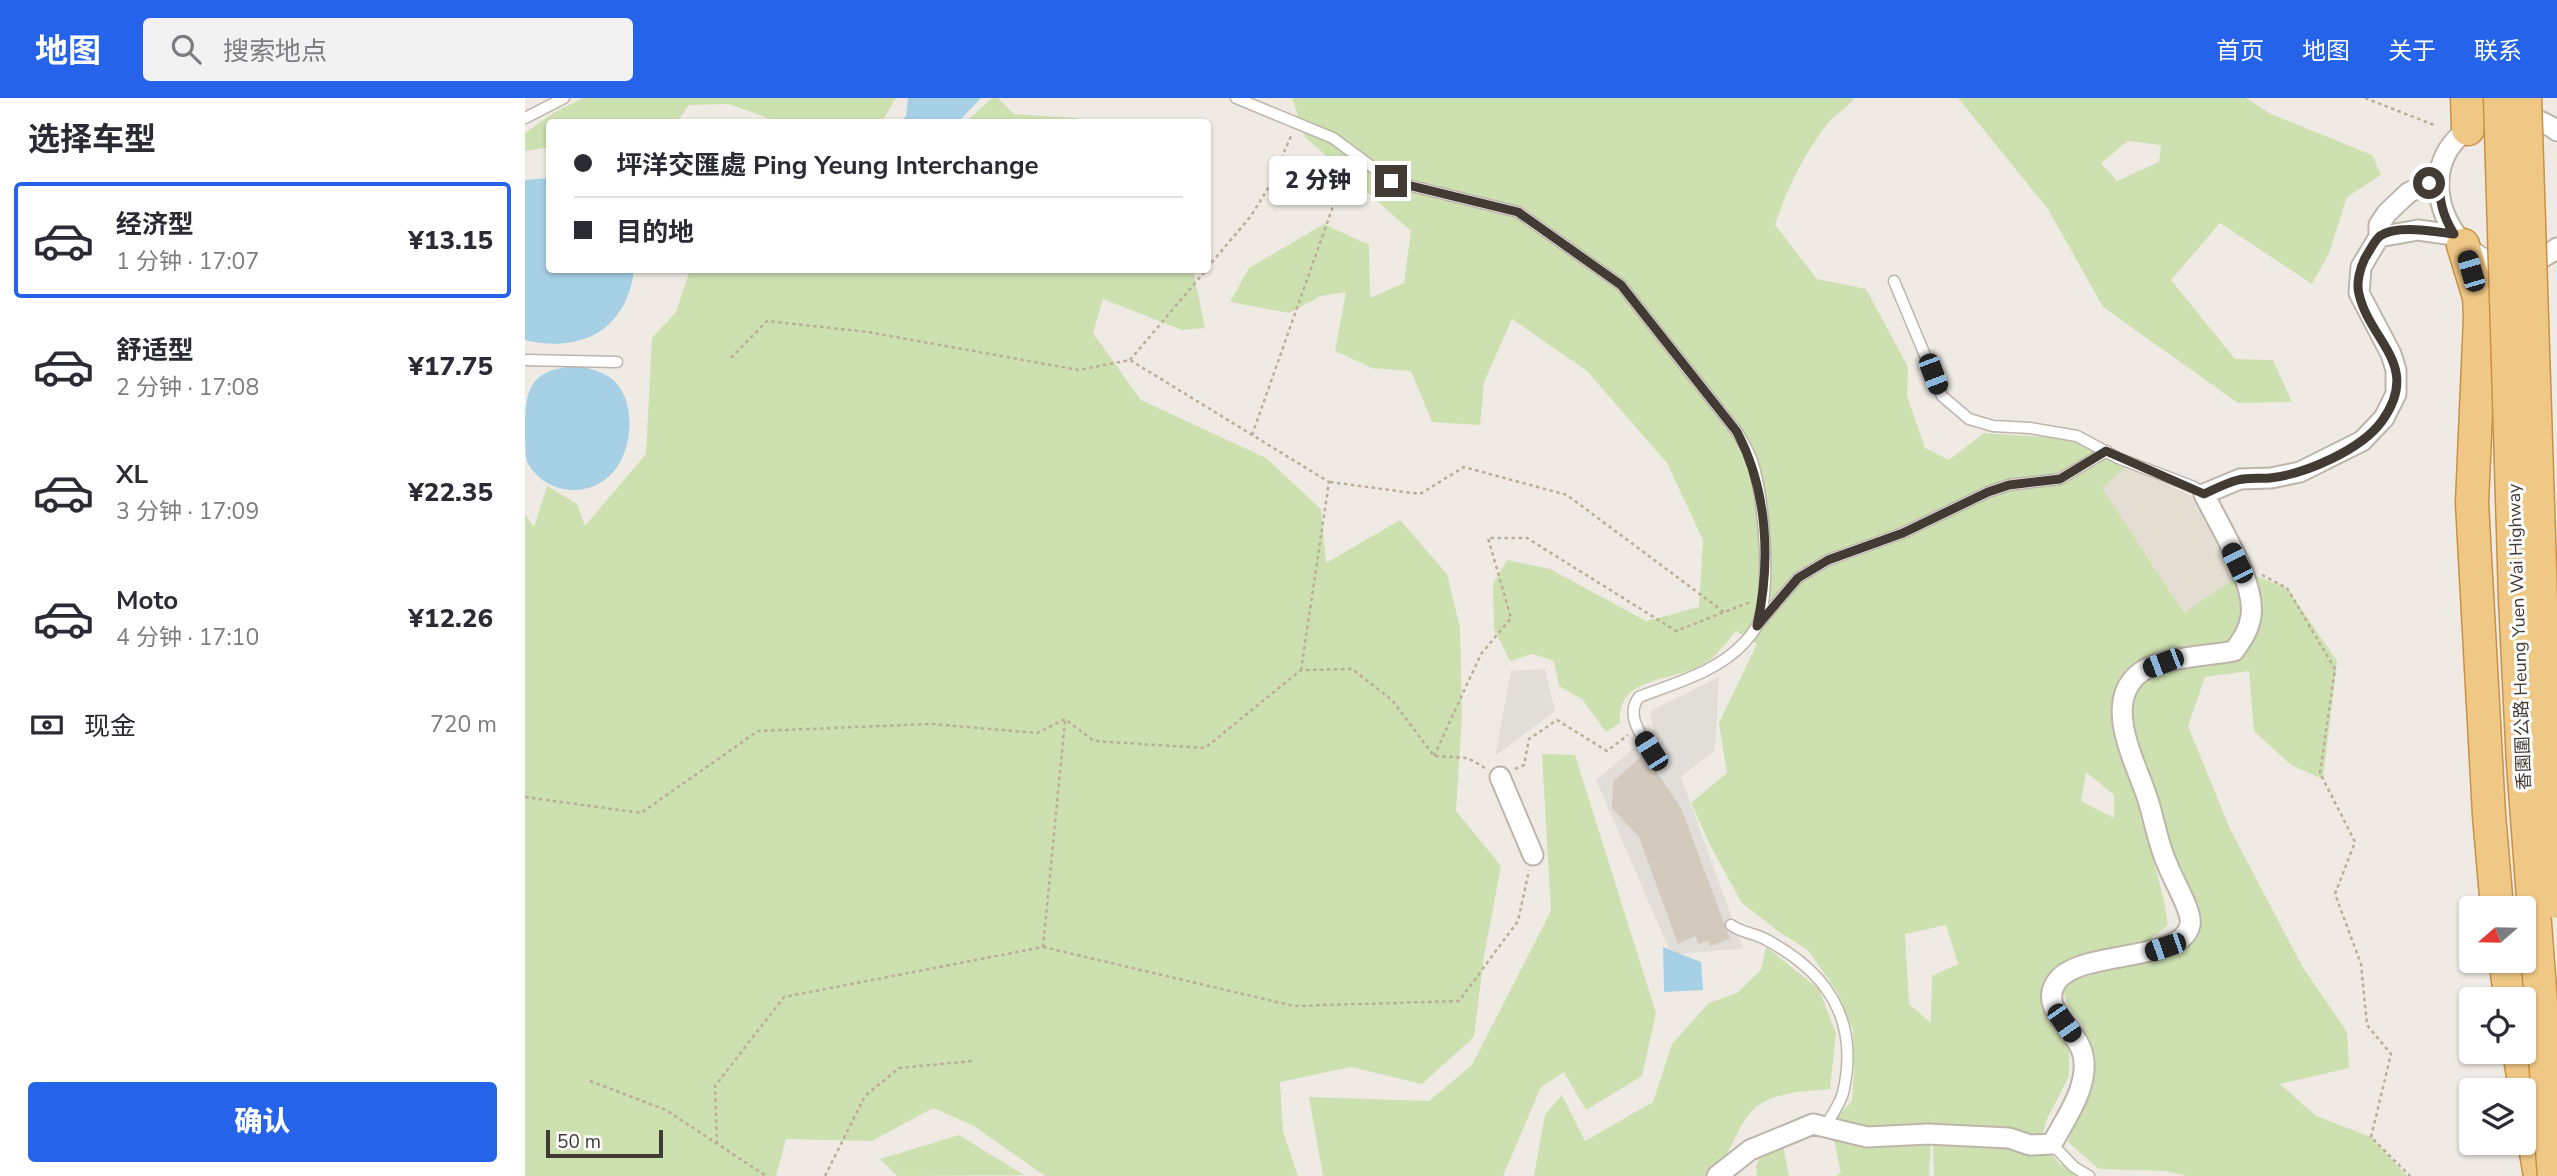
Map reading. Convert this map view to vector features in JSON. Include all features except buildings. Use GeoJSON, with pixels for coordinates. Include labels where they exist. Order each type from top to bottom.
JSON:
{"type":"FeatureCollection","features":[{"type":"Feature","properties":{"kind":"highway"},"geometry":{"type":"LineString","coordinates":[[2467,98],[2468,130]]}},
{"type":"Feature","properties":{"kind":"highway","name":"香園圍公路 Heung Yuen Wai Highway"},"geometry":{"type":"LineString","coordinates":[[2500,98],[2515,598],[2523,751],[2554,1176]]}},
{"type":"Feature","properties":{"kind":"highway","name":"香園圍公路 Heung Yuen Wai Highway"},"geometry":{"type":"LineString","coordinates":[[2525,98],[2540,600],[2557,902]]}},
{"type":"Feature","properties":{"kind":"highway"},"geometry":{"type":"LineString","coordinates":[[2458,240],[2479,297],[2480,350],[2473,517],[2496,896]]}},
{"type":"Feature","properties":{"kind":"highway"},"geometry":{"type":"LineString","coordinates":[[2521,1064],[2540,1176]]}},
{"type":"Feature","properties":{"kind":"street"},"geometry":{"type":"LineString","coordinates":[[2557,131],[2538,120],[2509,115],[2481,122],[2468,130],[2450,150],[2439,177],[2439,197],[2444,217],[2458,240],[2476,254],[2506,263],[2536,259],[2557,248]]}},
{"type":"Feature","properties":{"kind":"street"},"geometry":{"type":"LineString","coordinates":[[1717,1176],[1750,1150],[1795,1129],[1813,1124],[1867,1137],[1928,1134],[2009,1138],[2030,1145],[2052,1144],[2078,1093],[2084,1073],[2083,1055],[2052,1006],[2051,993],[2057,981],[2064,974],[2085,965],[2165,947],[2185,936],[2190,926],[2190,914],[2164,859],[2123,726],[2125,694],[2133,679],[2144,670],[2163,663],[2234,651],[2245,636],[2251,616],[2250,591],[2204,494],[2240,479],[2271,478],[2300,472],[2362,441],[2384,418],[2396,394],[2396,370],[2391,354],[2359,293],[2361,267],[2379,237],[2379,225],[2395,204],[2439,177]]}},
{"type":"Feature","properties":{"kind":"street"},"geometry":{"type":"LineString","coordinates":[[2379,237],[2417,230],[2458,240]]}},
{"type":"Feature","properties":{"kind":"street"},"geometry":{"type":"LineString","coordinates":[[1500,777],[1532,855]]}},
{"type":"Feature","properties":{"kind":"lane"},"geometry":{"type":"LineString","coordinates":[[525,118],[564,98]]}},
{"type":"Feature","properties":{"kind":"lane"},"geometry":{"type":"LineString","coordinates":[[1236,98],[1333,138],[1391,181],[1518,212],[1621,285],[1737,432],[1752,459],[1761,501],[1764,540],[1763,597],[1757,626]]}},
{"type":"Feature","properties":{"kind":"lane"},"geometry":{"type":"LineString","coordinates":[[1894,281],[1942,396],[1969,419],[1993,426],[2030,428],[2077,436],[2204,494]]}},
{"type":"Feature","properties":{"kind":"lane"},"geometry":{"type":"LineString","coordinates":[[525,360],[617,362]]}},
{"type":"Feature","properties":{"kind":"lane"},"geometry":{"type":"LineString","coordinates":[[1651,751],[1638,729],[1634,708],[1639,697],[1690,679],[1718,664],[1744,644],[1798,578],[1828,560],[1903,533],[1988,492],[2009,485],[2060,479],[2106,451]]}},
{"type":"Feature","properties":{"kind":"lane"},"geometry":{"type":"LineString","coordinates":[[1731,925],[1741,932],[1764,937],[1801,963],[1833,995],[1843,1017],[1845,1069],[1843,1095],[1826,1126]]}},
{"type":"Feature","properties":{"kind":"lane"},"geometry":{"type":"LineString","coordinates":[[2052,1144],[2074,1167],[2088,1176]]}},
{"type":"Feature","properties":{"kind":"path"},"geometry":{"type":"LineString","coordinates":[[2365,98],[2434,125]]}},
{"type":"Feature","properties":{"kind":"path"},"geometry":{"type":"LineString","coordinates":[[1211,264],[1251,216],[1270,186],[1297,123]]}},
{"type":"Feature","properties":{"kind":"path"},"geometry":{"type":"LineString","coordinates":[[1252,435],[1352,152]]}},
{"type":"Feature","properties":{"kind":"path"},"geometry":{"type":"LineString","coordinates":[[731,358],[767,321],[868,332],[1079,370],[1130,360],[1204,273]]}},
{"type":"Feature","properties":{"kind":"path"},"geometry":{"type":"LineString","coordinates":[[1130,360],[1329,482],[1420,494],[1464,467],[1567,495],[1724,612]]}},
{"type":"Feature","properties":{"kind":"path"},"geometry":{"type":"LineString","coordinates":[[1301,670],[1329,482]]}},
{"type":"Feature","properties":{"kind":"path"},"geometry":{"type":"LineString","coordinates":[[1434,756],[1481,654],[1511,618],[1488,538],[1527,538],[1676,631],[1763,597]]}},
{"type":"Feature","properties":{"kind":"path"},"geometry":{"type":"LineString","coordinates":[[2237,563],[2287,588],[2335,669],[2320,773],[2355,842],[2335,894],[2361,964],[2367,1025],[2391,1054],[2371,1137],[2410,1176]]}},
{"type":"Feature","properties":{"kind":"path"},"geometry":{"type":"LineString","coordinates":[[1065,719],[1094,741],[1205,748],[1301,670],[1352,669],[1392,700],[1434,756],[1468,758],[1500,777],[1524,765],[1529,739],[1557,720],[1608,751],[1638,729]]}},
{"type":"Feature","properties":{"kind":"path"},"geometry":{"type":"LineString","coordinates":[[525,797],[642,813],[758,731],[931,724],[1037,733],[1065,719]]}},
{"type":"Feature","properties":{"kind":"path"},"geometry":{"type":"LineString","coordinates":[[1044,947],[1065,719]]}},
{"type":"Feature","properties":{"kind":"path"},"geometry":{"type":"LineString","coordinates":[[717,1144],[715,1086],[784,997],[1044,947],[1294,1006],[1459,1001],[1518,921],[1532,855]]}},
{"type":"Feature","properties":{"kind":"path"},"geometry":{"type":"LineString","coordinates":[[825,1176],[865,1096],[899,1068],[971,1061]]}},
{"type":"Feature","properties":{"kind":"path"},"geometry":{"type":"LineString","coordinates":[[590,1082],[666,1110],[766,1176]]}},
{"type":"Feature","properties":{"kind":"shaded area"},"geometry":{"type":"Polygon","coordinates":[[[2128,466],[2194,497],[2239,581],[2184,613],[2102,488],[2128,466]]]}},
{"type":"Feature","properties":{"kind":"shaded area"},"geometry":{"type":"Polygon","coordinates":[[[1545,669],[1555,711],[1495,756],[1511,671],[1545,669]]]}},
{"type":"Feature","properties":{"kind":"shaded area"},"geometry":{"type":"Polygon","coordinates":[[[1719,677],[1715,750],[1681,777],[1743,949],[1671,954],[1596,780],[1654,731],[1650,711],[1719,677]]]}},
{"type":"Feature","properties":{"kind":"green space"},"geometry":{"type":"Polygon","coordinates":[[[583,98],[896,98],[881,119],[770,119],[729,104],[689,105],[679,119],[546,119],[546,148],[525,151],[525,133],[553,113],[583,98]]]}},
{"type":"Feature","properties":{"kind":"green space"},"geometry":{"type":"Polygon","coordinates":[[[992,98],[998,98],[1014,114],[1078,118],[1078,119],[969,119],[992,98]]]}},
{"type":"Feature","properties":{"kind":"green space"},"geometry":{"type":"Polygon","coordinates":[[[1292,98],[1854,98],[1830,120],[1803,160],[1775,225],[1817,279],[1866,289],[1908,367],[1907,396],[1925,448],[1949,460],[1984,433],[2072,439],[2128,466],[2102,488],[2184,613],[2245,572],[2287,588],[2337,661],[2323,779],[2291,765],[2254,731],[2249,671],[2205,677],[2188,726],[2230,829],[2302,966],[2347,1032],[2349,1068],[2280,1084],[2316,1116],[2371,1137],[2407,1176],[2186,1176],[2166,1171],[2099,1169],[2068,1142],[2085,1087],[2089,1058],[2085,1031],[2066,1000],[2063,984],[2190,943],[2140,807],[2168,925],[2149,940],[2052,973],[2053,1019],[2069,1048],[2069,1076],[2046,1121],[2041,1142],[2059,1163],[2084,1176],[1934,1176],[1932,1117],[1929,1176],[1836,1176],[1841,1173],[1832,1131],[1833,1121],[1852,1101],[1853,1030],[1838,993],[1808,950],[1779,932],[1742,903],[1710,845],[1691,803],[1727,773],[1719,723],[1757,644],[1736,631],[1710,660],[1696,668],[1638,687],[1628,695],[1621,707],[1620,723],[1606,732],[1582,699],[1559,686],[1554,661],[1532,654],[1510,661],[1494,629],[1493,584],[1507,560],[1550,569],[1646,621],[1699,607],[1703,540],[1667,463],[1587,371],[1512,319],[1484,382],[1480,425],[1432,422],[1411,371],[1372,368],[1335,351],[1346,292],[1321,296],[1289,313],[1230,302],[1249,268],[1324,224],[1369,245],[1370,298],[1404,283],[1411,231],[1305,137],[1292,98]],[[2086,772],[2081,801],[2114,818],[2114,795],[2086,772]],[[1946,925],[1905,934],[1909,1004],[1931,1023],[1932,976],[1958,964],[1946,925]]]}},
{"type":"Feature","properties":{"kind":"green space"},"geometry":{"type":"Polygon","coordinates":[[[1958,98],[2246,98],[2271,114],[2372,155],[2381,175],[2347,197],[2329,253],[2312,284],[2220,223],[2171,280],[2235,359],[2273,360],[2292,402],[2238,403],[2103,307],[2048,209],[1958,98]],[[2128,141],[2101,163],[2117,181],[2159,162],[2161,145],[2128,141]]]}},
{"type":"Feature","properties":{"kind":"green space"},"geometry":{"type":"Polygon","coordinates":[[[689,273],[1194,273],[1205,328],[1182,330],[1103,299],[1093,333],[1141,400],[1266,458],[1321,509],[1326,563],[1400,520],[1447,574],[1460,628],[1462,715],[1456,811],[1501,866],[1484,956],[1474,1037],[1422,1084],[1351,1067],[1280,1082],[1283,1131],[1298,1176],[1045,1176],[974,1126],[933,1108],[872,1141],[786,1139],[776,1176],[525,1176],[525,514],[534,527],[547,486],[577,504],[585,526],[646,454],[652,338],[676,312],[689,273]]]}},
{"type":"Feature","properties":{"kind":"green space"},"geometry":{"type":"Polygon","coordinates":[[[1542,754],[1575,755],[1656,1013],[1642,1076],[1586,1110],[1564,1072],[1541,1087],[1503,1176],[1323,1176],[1309,1097],[1429,1101],[1472,1065],[1551,911],[1542,754]]]}},
{"type":"Feature","properties":{"kind":"green space"},"geometry":{"type":"Polygon","coordinates":[[[1766,947],[1819,989],[1836,1034],[1830,1089],[1778,1096],[1759,1105],[1747,1117],[1713,1176],[1534,1176],[1545,1115],[1562,1095],[1585,1141],[1653,1102],[1672,1044],[1709,1003],[1737,993],[1761,970],[1766,947]]]}},
{"type":"Feature","properties":{"kind":"green space"},"geometry":{"type":"Polygon","coordinates":[[[959,1135],[1024,1175],[897,1176],[880,1159],[959,1135]]]}},
{"type":"Feature","properties":{"kind":"green space"},"geometry":{"type":"Polygon","coordinates":[[[1783,1145],[1789,1176],[1757,1176],[1756,1166],[1764,1148],[1783,1145]]]}},
{"type":"Feature","properties":{"kind":"water"},"geometry":{"type":"Polygon","coordinates":[[[908,98],[981,98],[961,119],[904,119],[908,98]]]}},
{"type":"Feature","properties":{"kind":"water"},"geometry":{"type":"Polygon","coordinates":[[[546,178],[546,273],[633,273],[630,291],[622,308],[611,322],[583,340],[546,343],[525,340],[525,180],[546,178]]]}},
{"type":"Feature","properties":{"kind":"water"},"geometry":{"type":"Polygon","coordinates":[[[577,366],[604,374],[619,387],[628,408],[629,432],[624,455],[610,476],[585,489],[572,490],[547,483],[527,462],[525,416],[529,393],[540,377],[561,368],[577,366]]]}},
{"type":"Feature","properties":{"kind":"water"},"geometry":{"type":"Polygon","coordinates":[[[1663,947],[1701,962],[1703,990],[1664,992],[1663,947]]]}},
{"type":"Feature","properties":{"kind":"route"},"geometry":{"type":"LineString","coordinates":[[1391,181],[1518,212],[1621,285],[1737,432],[1752,459],[1761,501],[1764,540],[1763,597],[1757,626],[1798,578],[1828,560],[1903,533],[1988,492],[2009,485],[2060,479],[2106,451],[2194,487],[2204,494],[2240,479],[2271,478],[2300,472],[2362,441],[2384,418],[2396,394],[2396,370],[2391,354],[2363,305],[2358,281],[2361,267],[2379,237],[2384,234],[2417,230],[2454,234],[2444,217],[2439,197],[2439,177],[2429,183]]}}]}
